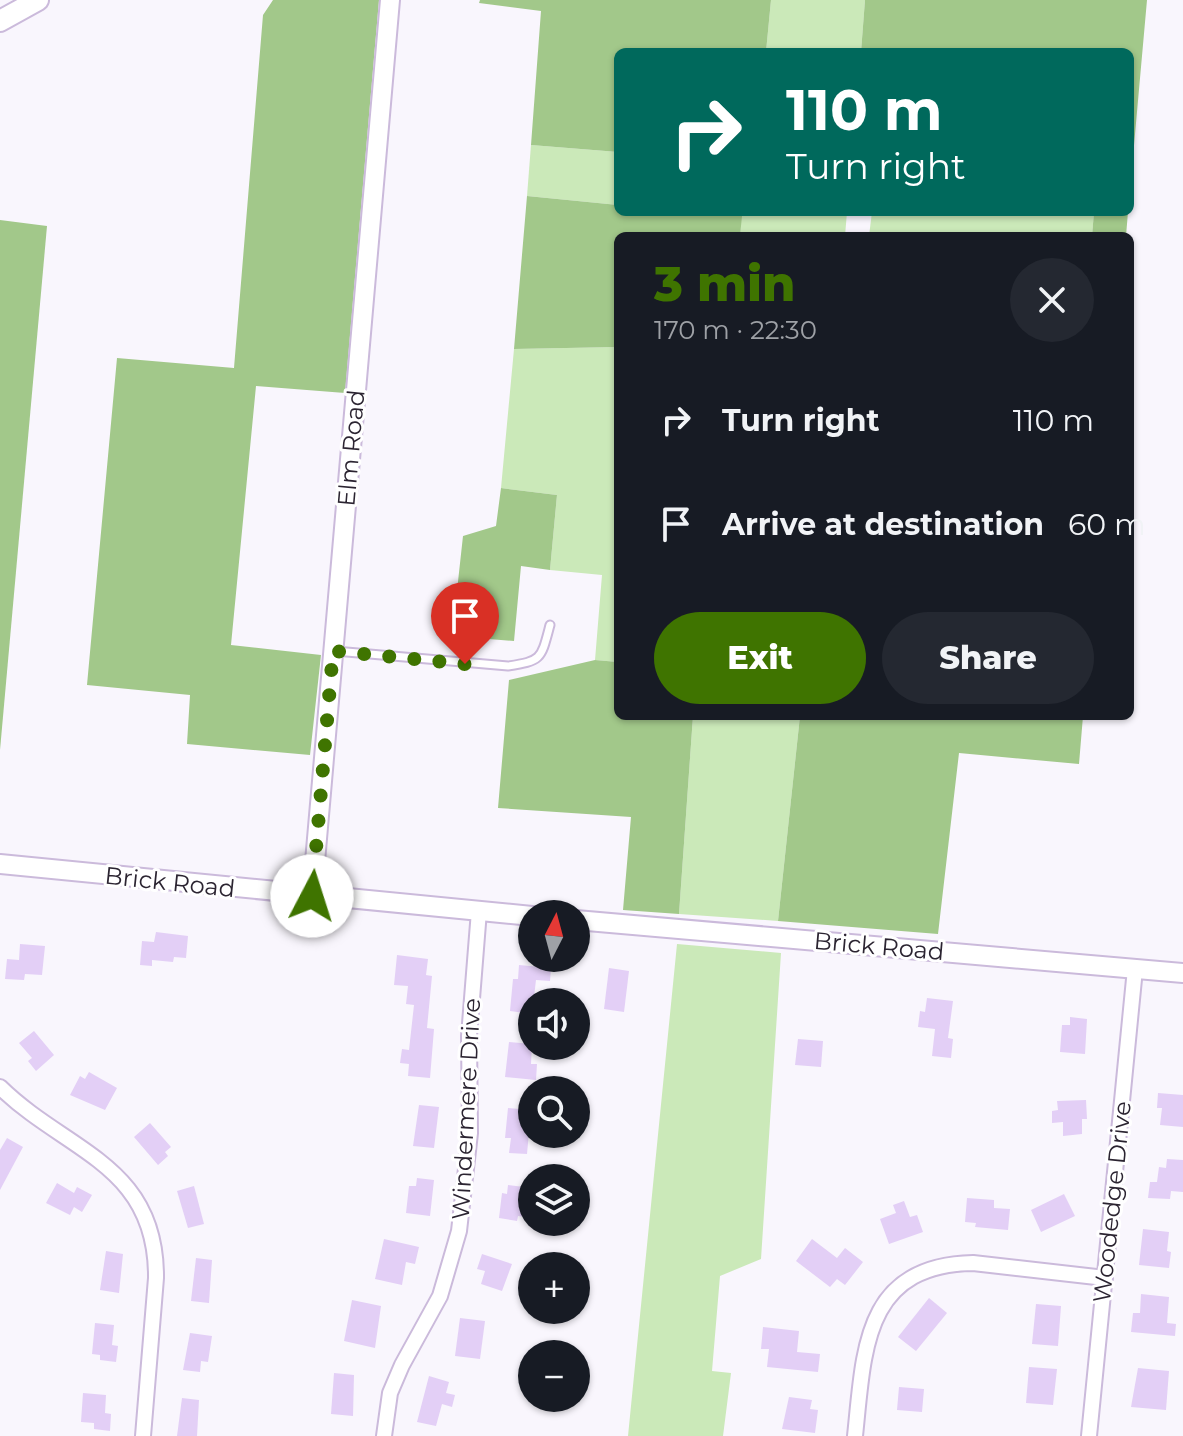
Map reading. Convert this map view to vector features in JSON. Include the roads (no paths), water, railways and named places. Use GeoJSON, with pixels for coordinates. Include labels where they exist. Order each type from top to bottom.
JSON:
{"type":"FeatureCollection","features":[{"type":"Feature","properties":{"kind":"main road"},"geometry":{"type":"LineString","coordinates":[[0,21],[38,0]]}},
{"type":"Feature","properties":{"kind":"street","name":"Elm Road"},"geometry":{"type":"LineString","coordinates":[[312,896],[390,0]]}},
{"type":"Feature","properties":{"kind":"street","name":"Brick Road"},"geometry":{"type":"LineString","coordinates":[[0,864],[518,915]]}},
{"type":"Feature","properties":{"kind":"street","name":"Windermere Drive"},"geometry":{"type":"LineString","coordinates":[[384,1436],[390,1393],[440,1296],[459,1231],[470,1133],[469,1036],[479,911]]}},
{"type":"Feature","properties":{"kind":"street","name":"Brick Road"},"geometry":{"type":"LineString","coordinates":[[590,921],[1183,973]]}},
{"type":"Feature","properties":{"kind":"street","name":"Woodedge Drive"},"geometry":{"type":"LineString","coordinates":[[1089,1436],[1135,969]]}},
{"type":"Feature","properties":{"kind":"street"},"geometry":{"type":"LineString","coordinates":[[1,1091],[116,1174],[136,1200],[149,1226],[154,1243],[156,1278],[143,1436]]}},
{"type":"Feature","properties":{"kind":"street"},"geometry":{"type":"LineString","coordinates":[[855,1436],[868,1335],[887,1302],[914,1276],[952,1264],[973,1263],[1105,1278]]}},
{"type":"Feature","properties":{"kind":"lane"},"geometry":{"type":"LineString","coordinates":[[333,651],[508,666],[533,662],[541,655],[550,625]]}}]}
